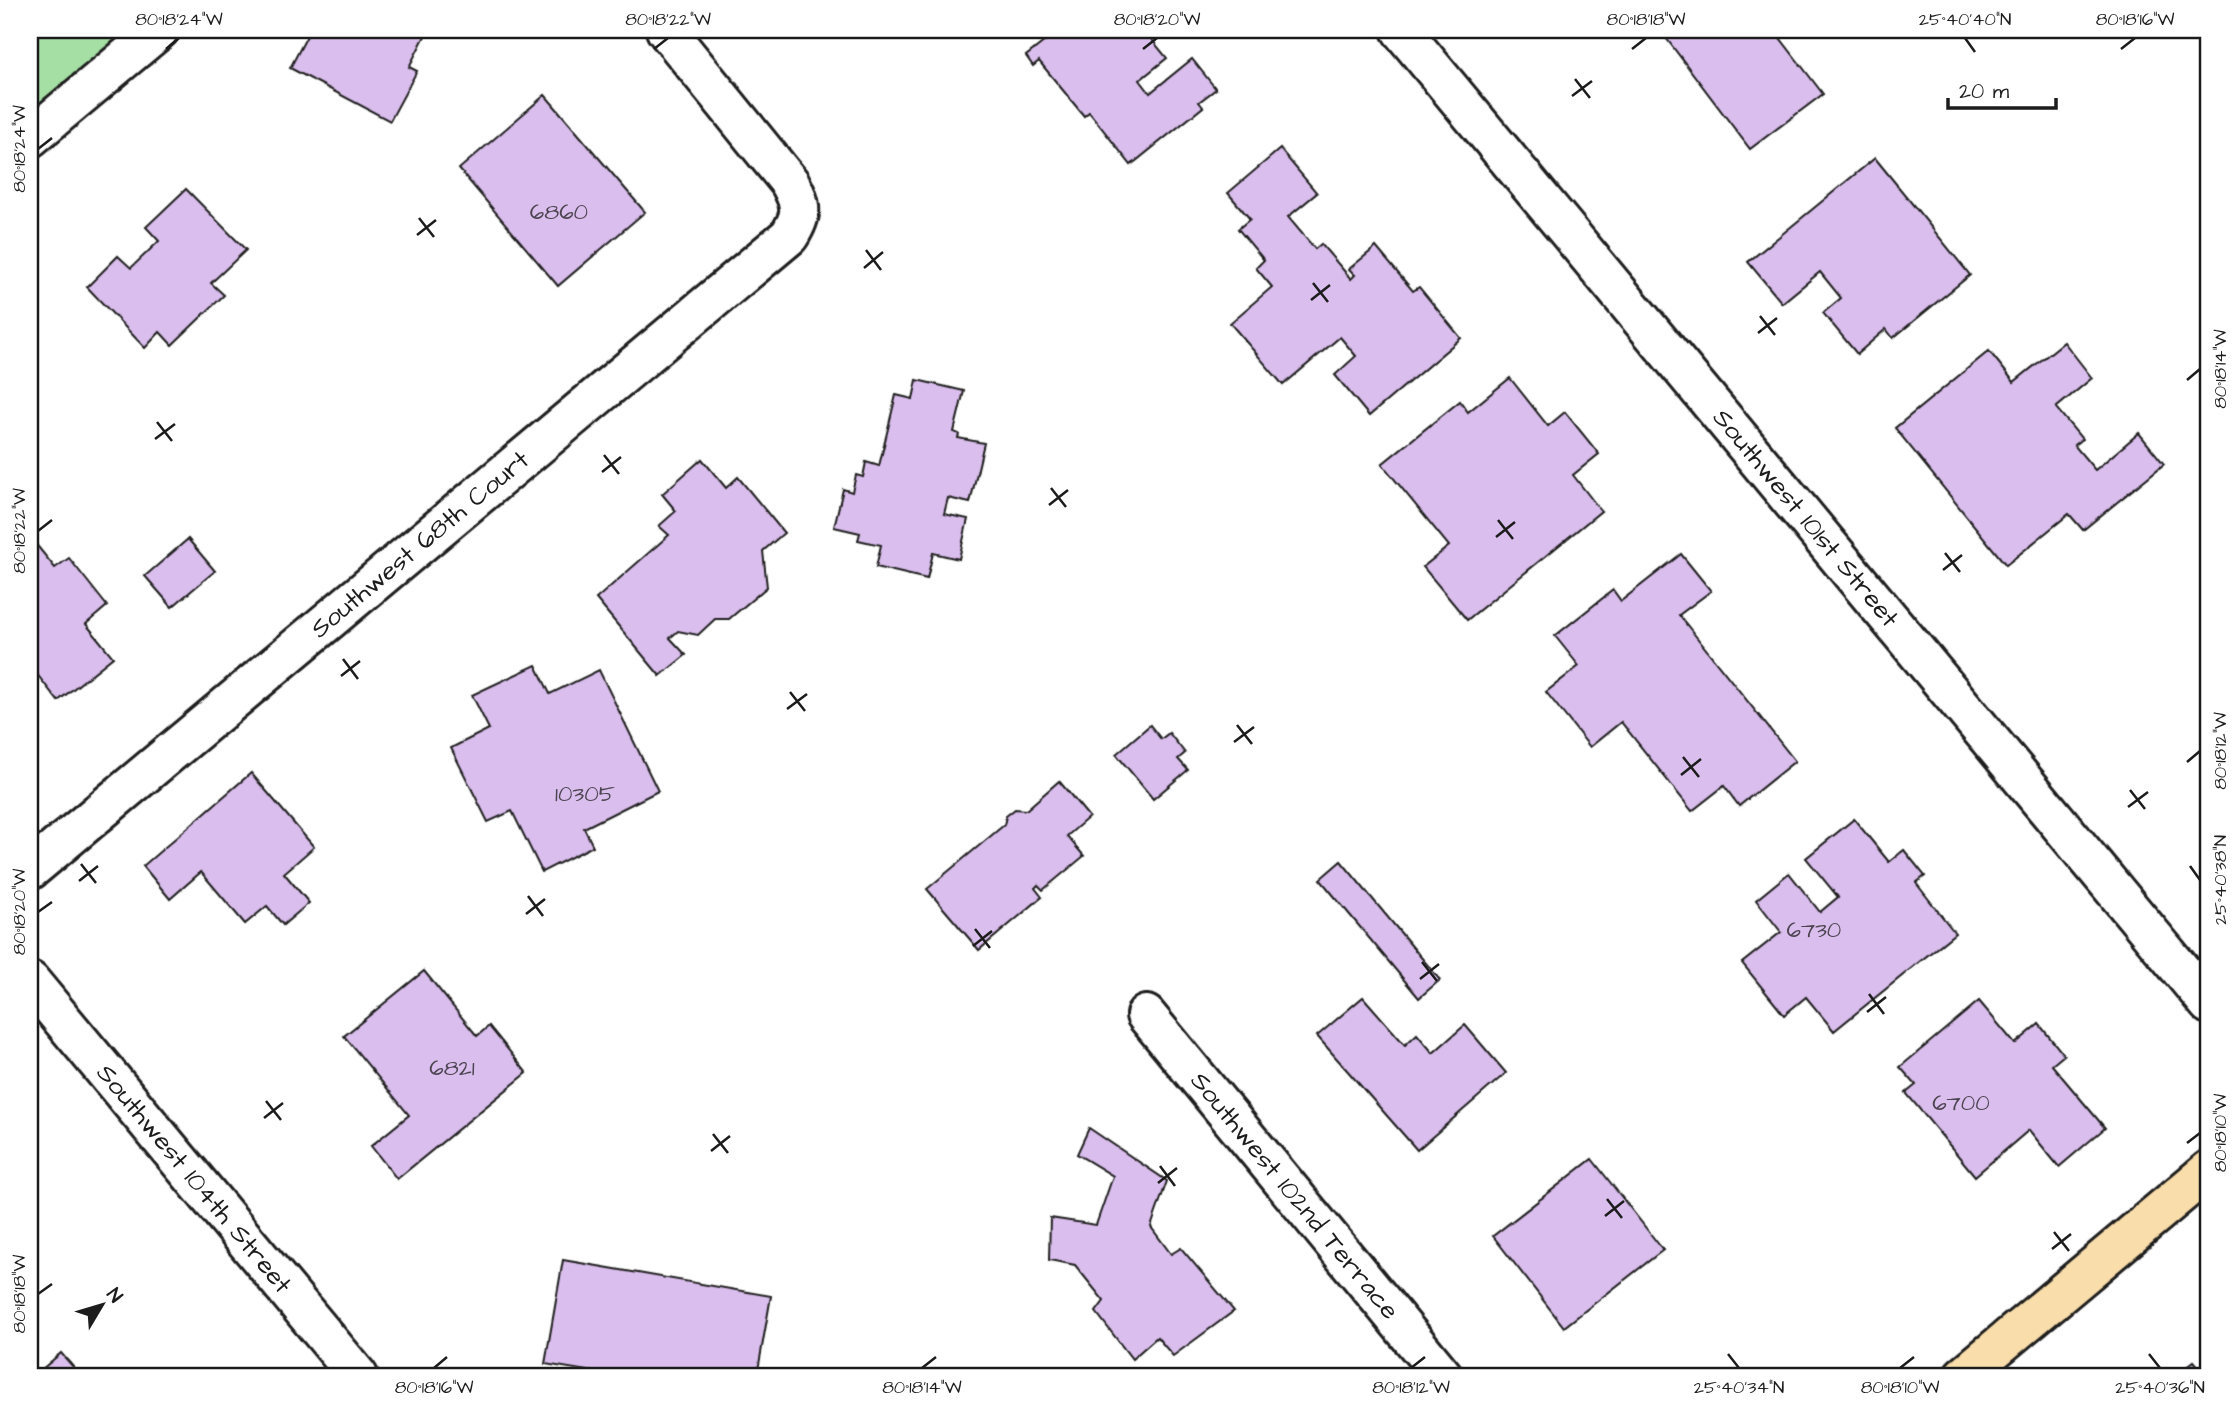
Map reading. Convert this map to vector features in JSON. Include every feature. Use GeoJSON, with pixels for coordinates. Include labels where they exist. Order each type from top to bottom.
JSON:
{"type":"FeatureCollection","features":[{"type":"Feature","properties":{"kind":"main road"},"geometry":{"type":"LineString","coordinates":[[1963,1376],[2209,1170]]}},
{"type":"Feature","properties":{"kind":"street"},"geometry":{"type":"LineString","coordinates":[[30,138],[159,30]]}},
{"type":"Feature","properties":{"kind":"street","name":"Southwest 68th Court"},"geometry":{"type":"LineString","coordinates":[[30,870],[789,236],[800,213],[798,198],[790,183],[666,30]]}},
{"type":"Feature","properties":{"kind":"street","name":"Southwest 101st Street"},"geometry":{"type":"LineString","coordinates":[[1401,30],[2209,1004]]}},
{"type":"Feature","properties":{"kind":"street","name":"Southwest 104th Street"},"geometry":{"type":"LineString","coordinates":[[30,981],[358,1376]]}},
{"type":"Feature","properties":{"kind":"street","name":"Southwest 102nd Terrace"},"geometry":{"type":"LineString","coordinates":[[1146,1015],[1443,1376]]}},
{"type":"Feature","properties":{"kind":"green space"},"geometry":{"type":"Polygon","coordinates":[[[30,30],[143,30],[30,124],[30,30]]]}},
{"type":"Feature","properties":{"kind":"building"},"geometry":{"type":"Polygon","coordinates":[[[310,30],[325,33],[327,30],[428,30],[409,67],[417,71],[390,121],[290,68],[310,30]]]}},
{"type":"Feature","properties":{"kind":"building"},"geometry":{"type":"Polygon","coordinates":[[[1059,30],[1144,30],[1167,58],[1140,80],[1150,93],[1192,59],[1216,89],[1199,102],[1203,107],[1131,165],[1089,112],[1084,116],[1039,61],[1033,66],[1026,56],[1059,30]]]}},
{"type":"Feature","properties":{"kind":"building"},"geometry":{"type":"Polygon","coordinates":[[[1660,30],[1774,30],[1823,94],[1750,149],[1660,30]]]}},
{"type":"Feature","properties":{"kind":"building"},"geometry":{"type":"Polygon","coordinates":[[[545,95],[645,212],[558,286],[459,169],[545,95]]]}},
{"type":"Feature","properties":{"kind":"building"},"geometry":{"type":"Polygon","coordinates":[[[1280,149],[1317,193],[1288,217],[1315,249],[1321,244],[1351,279],[1355,275],[1349,269],[1376,247],[1413,291],[1419,287],[1461,338],[1369,416],[1335,375],[1356,356],[1340,337],[1283,385],[1230,323],[1272,287],[1256,268],[1264,260],[1238,229],[1250,219],[1228,193],[1280,149]]]}},
{"type":"Feature","properties":{"kind":"building"},"geometry":{"type":"Polygon","coordinates":[[[1875,158],[1970,275],[1893,338],[1886,329],[1857,354],[1823,313],[1841,298],[1820,272],[1782,303],[1748,262],[1875,158]]]}},
{"type":"Feature","properties":{"kind":"building"},"geometry":{"type":"Polygon","coordinates":[[[186,189],[246,250],[211,283],[224,295],[172,345],[160,332],[145,348],[87,287],[118,256],[131,268],[159,241],[146,227],[186,189]]]}},
{"type":"Feature","properties":{"kind":"building"},"geometry":{"type":"Polygon","coordinates":[[[2064,342],[2092,378],[2056,408],[2082,439],[2074,445],[2095,470],[2139,433],[2164,464],[2083,530],[2069,514],[2006,565],[1895,428],[1989,351],[2014,382],[2064,342]]]}},
{"type":"Feature","properties":{"kind":"building"},"geometry":{"type":"Polygon","coordinates":[[[1510,378],[1548,426],[1565,412],[1599,454],[1573,475],[1601,511],[1467,620],[1423,567],[1449,546],[1382,464],[1460,401],[1468,412],[1510,378]]]}},
{"type":"Feature","properties":{"kind":"building"},"geometry":{"type":"Polygon","coordinates":[[[917,380],[964,391],[954,432],[959,434],[958,438],[984,443],[970,503],[948,498],[944,514],[968,519],[959,559],[933,553],[927,579],[876,567],[881,545],[858,540],[860,533],[834,527],[843,489],[852,492],[856,475],[863,477],[866,462],[879,466],[896,395],[913,399],[917,380]]]}},
{"type":"Feature","properties":{"kind":"building"},"geometry":{"type":"Polygon","coordinates":[[[702,459],[726,488],[738,477],[784,533],[763,551],[767,587],[729,619],[715,619],[698,635],[678,631],[670,638],[686,655],[660,676],[596,599],[669,535],[659,526],[676,511],[662,494],[702,459]]]}},
{"type":"Feature","properties":{"kind":"building"},"geometry":{"type":"Polygon","coordinates":[[[30,537],[55,568],[69,558],[107,606],[86,624],[113,657],[58,701],[32,668],[30,670],[30,537]]]}},
{"type":"Feature","properties":{"kind":"building"},"geometry":{"type":"Polygon","coordinates":[[[188,539],[215,571],[172,607],[145,576],[188,539]]]}},
{"type":"Feature","properties":{"kind":"building"},"geometry":{"type":"Polygon","coordinates":[[[1681,554],[1711,591],[1679,615],[1795,761],[1739,806],[1724,786],[1692,811],[1621,722],[1590,747],[1546,692],[1579,666],[1555,636],[1613,590],[1621,601],[1681,554]]]}},
{"type":"Feature","properties":{"kind":"building"},"geometry":{"type":"Polygon","coordinates":[[[536,665],[550,694],[599,670],[658,791],[584,828],[593,846],[542,872],[512,811],[488,822],[451,748],[489,729],[472,695],[536,665]]]}},
{"type":"Feature","properties":{"kind":"building"},"geometry":{"type":"Polygon","coordinates":[[[1150,725],[1161,739],[1169,733],[1185,753],[1178,759],[1188,770],[1153,799],[1116,754],[1150,725]]]}},
{"type":"Feature","properties":{"kind":"building"},"geometry":{"type":"Polygon","coordinates":[[[251,773],[314,847],[284,873],[309,903],[283,925],[267,906],[245,924],[201,872],[170,899],[143,866],[251,773]]]}},
{"type":"Feature","properties":{"kind":"building"},"geometry":{"type":"Polygon","coordinates":[[[1059,781],[1089,817],[1067,836],[1084,856],[1043,890],[1038,885],[1035,888],[1042,897],[979,950],[927,889],[1004,825],[1006,816],[1015,809],[1026,810],[1059,781]]]}},
{"type":"Feature","properties":{"kind":"building"},"geometry":{"type":"Polygon","coordinates":[[[1854,819],[1889,862],[1904,850],[1925,876],[1916,883],[1955,933],[1834,1031],[1806,997],[1784,1015],[1742,963],[1781,932],[1756,900],[1789,873],[1820,912],[1838,897],[1806,858],[1854,819]]]}},
{"type":"Feature","properties":{"kind":"building"},"geometry":{"type":"Polygon","coordinates":[[[1341,861],[1440,980],[1419,998],[1320,879],[1341,861]]]}},
{"type":"Feature","properties":{"kind":"building"},"geometry":{"type":"Polygon","coordinates":[[[424,971],[477,1036],[489,1026],[527,1073],[397,1179],[371,1146],[409,1115],[344,1036],[424,971]]]}},
{"type":"Feature","properties":{"kind":"building"},"geometry":{"type":"Polygon","coordinates":[[[1363,997],[1405,1045],[1417,1034],[1433,1053],[1465,1025],[1506,1073],[1417,1150],[1317,1036],[1363,997]]]}},
{"type":"Feature","properties":{"kind":"building"},"geometry":{"type":"Polygon","coordinates":[[[1979,1001],[2015,1044],[2039,1024],[2064,1055],[2052,1065],[2105,1128],[2059,1167],[2029,1130],[1975,1176],[1906,1093],[1916,1085],[1900,1067],[1979,1001]]]}},
{"type":"Feature","properties":{"kind":"building"},"geometry":{"type":"Polygon","coordinates":[[[1089,1128],[1167,1181],[1151,1227],[1171,1254],[1181,1248],[1234,1311],[1173,1356],[1157,1337],[1132,1359],[1096,1312],[1104,1301],[1075,1265],[1049,1260],[1050,1218],[1096,1225],[1113,1176],[1077,1154],[1089,1128]]]}},
{"type":"Feature","properties":{"kind":"building"},"geometry":{"type":"Polygon","coordinates":[[[1592,1159],[1663,1250],[1564,1327],[1493,1236],[1592,1159]]]}},
{"type":"Feature","properties":{"kind":"building"},"geometry":{"type":"Polygon","coordinates":[[[563,1260],[771,1296],[757,1376],[617,1376],[545,1364],[563,1260]]]}},
{"type":"Feature","properties":{"kind":"building"},"geometry":{"type":"Polygon","coordinates":[[[61,1353],[81,1376],[34,1376],[61,1353]]]}},
{"type":"Feature","properties":{"kind":"building"},"geometry":{"type":"Polygon","coordinates":[[[2194,1361],[2207,1376],[2175,1376],[2194,1361]]]}}]}
